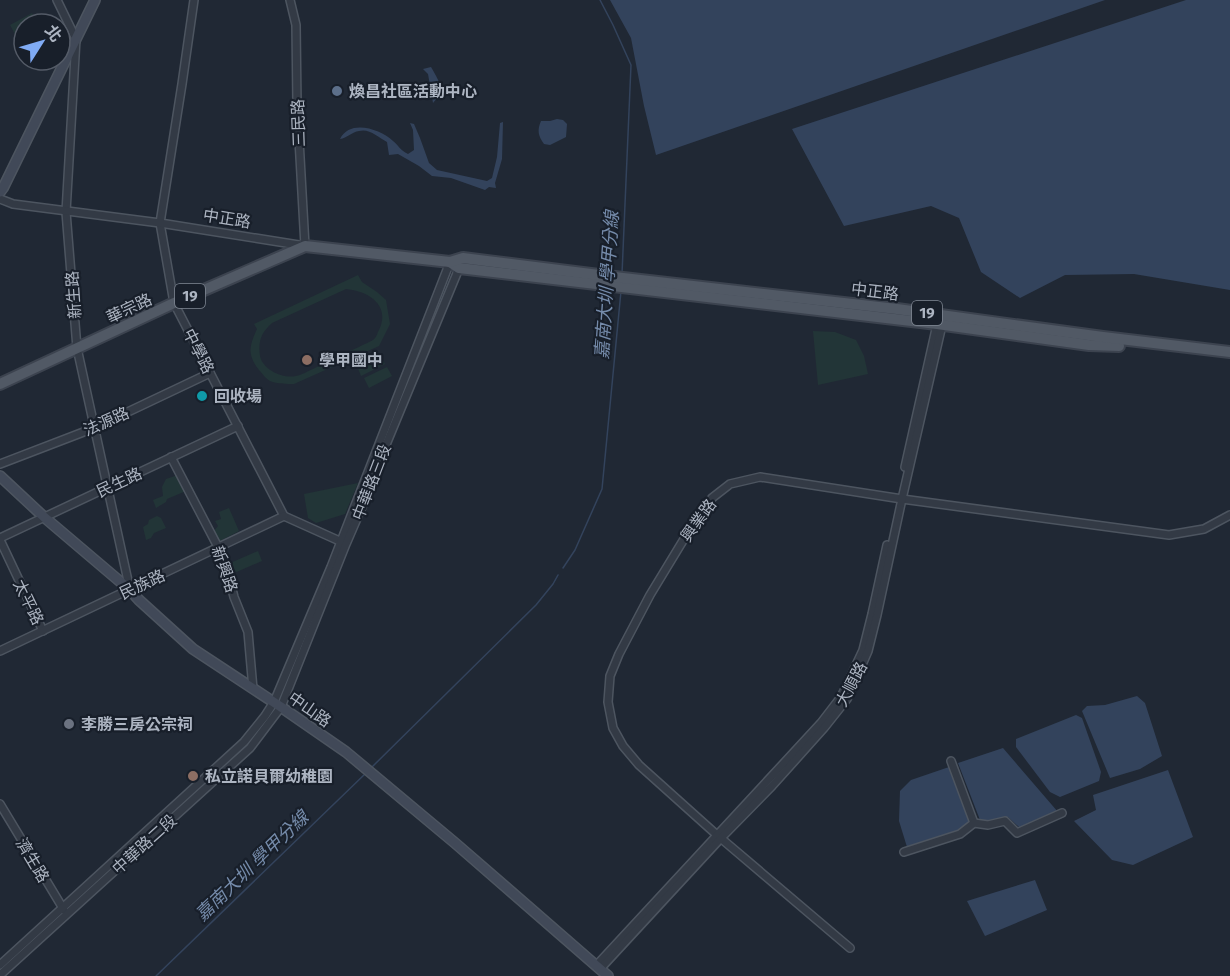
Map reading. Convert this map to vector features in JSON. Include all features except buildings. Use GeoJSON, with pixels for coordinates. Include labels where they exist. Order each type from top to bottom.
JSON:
{"type":"FeatureCollection","features":[{"type":"Feature","properties":{"kind":"main road"},"geometry":{"type":"LineString","coordinates":[[0,192],[95,0]]}},
{"type":"Feature","properties":{"kind":"main road","name":"中正路"},"geometry":{"type":"LineString","coordinates":[[305,246],[1020,330],[1230,352]]}},
{"type":"Feature","properties":{"kind":"main road","name":"華宗路"},"geometry":{"type":"LineString","coordinates":[[0,384],[174,303],[305,246]]}},
{"type":"Feature","properties":{"kind":"main road","name":"中正路"},"geometry":{"type":"LineString","coordinates":[[1020,330],[1089,345],[1230,359]]}},
{"type":"Feature","properties":{"kind":"main road","name":"中山路"},"geometry":{"type":"LineString","coordinates":[[0,476],[44,517],[130,590],[193,650],[346,752],[446,835],[608,976]]}},
{"type":"Feature","properties":{"kind":"street","name":"新生路"},"geometry":{"type":"LineString","coordinates":[[57,0],[76,39],[66,212],[77,348],[130,590]]}},
{"type":"Feature","properties":{"kind":"street","name":"中學路"},"geometry":{"type":"LineString","coordinates":[[194,0],[160,223],[174,303],[284,516]]}},
{"type":"Feature","properties":{"kind":"street","name":"三民路"},"geometry":{"type":"LineString","coordinates":[[290,0],[296,25],[297,112],[305,246]]}},
{"type":"Feature","properties":{"kind":"street","name":"中正路"},"geometry":{"type":"LineString","coordinates":[[0,199],[13,204],[160,223],[305,246]]}},
{"type":"Feature","properties":{"kind":"street","name":"中華路三段"},"geometry":{"type":"LineString","coordinates":[[278,705],[458,263]]}},
{"type":"Feature","properties":{"kind":"street","name":"大順路"},"geometry":{"type":"LineString","coordinates":[[598,967],[821,723],[841,697],[863,650],[941,320]]}},
{"type":"Feature","properties":{"kind":"street","name":"法源路"},"geometry":{"type":"LineString","coordinates":[[0,464],[94,428],[210,373]]}},
{"type":"Feature","properties":{"kind":"street","name":"民生路"},"geometry":{"type":"LineString","coordinates":[[0,539],[238,426]]}},
{"type":"Feature","properties":{"kind":"street","name":"新興路"},"geometry":{"type":"LineString","coordinates":[[171,457],[219,548],[234,597],[248,632],[254,689]]}},
{"type":"Feature","properties":{"kind":"street","name":"興業路"},"geometry":{"type":"LineString","coordinates":[[850,948],[639,765],[613,728],[608,702],[610,676],[650,595],[700,511],[730,484],[760,477],[1169,536],[1204,529],[1230,515]]}},
{"type":"Feature","properties":{"kind":"street"},"geometry":{"type":"LineString","coordinates":[[284,516],[343,543]]}},
{"type":"Feature","properties":{"kind":"street","name":"民族路"},"geometry":{"type":"LineString","coordinates":[[0,651],[284,516]]}},
{"type":"Feature","properties":{"kind":"street","name":"太平路"},"geometry":{"type":"LineString","coordinates":[[0,539],[43,631]]}},
{"type":"Feature","properties":{"kind":"street","name":"中華路二段"},"geometry":{"type":"LineString","coordinates":[[0,975],[65,912],[250,748],[278,705]]}},
{"type":"Feature","properties":{"kind":"street"},"geometry":{"type":"LineString","coordinates":[[951,761],[974,823]]}},
{"type":"Feature","properties":{"kind":"street","name":"濟生路"},"geometry":{"type":"LineString","coordinates":[[0,804],[65,912]]}},
{"type":"Feature","properties":{"kind":"street"},"geometry":{"type":"LineString","coordinates":[[904,852],[960,834],[974,823],[988,825],[1005,821],[1017,833],[1062,813]]}},
{"type":"Feature","properties":{"kind":"street","name":"中華路二段"},"geometry":{"type":"LineString","coordinates":[[2,960],[65,912]]}},
{"type":"Feature","properties":{"kind":"shaded area"},"geometry":{"type":"Polygon","coordinates":[[[358,275],[362,282],[386,300],[390,324],[379,346],[294,384],[270,381],[255,365],[250,350],[257,329],[254,324],[358,275]],[[346,289],[272,323],[265,330],[259,346],[260,356],[265,365],[280,375],[291,377],[374,339],[382,321],[380,307],[369,296],[346,289]]]}},
{"type":"Feature","properties":{"kind":"shaded area"},"geometry":{"type":"Polygon","coordinates":[[[813,331],[835,332],[856,340],[864,356],[868,374],[818,385],[813,331]]]}},
{"type":"Feature","properties":{"kind":"shaded area"},"geometry":{"type":"Polygon","coordinates":[[[380,355],[385,364],[361,376],[357,366],[380,355]]]}},
{"type":"Feature","properties":{"kind":"shaded area"},"geometry":{"type":"Polygon","coordinates":[[[387,367],[392,376],[369,388],[364,378],[387,367]]]}},
{"type":"Feature","properties":{"kind":"shaded area"},"geometry":{"type":"Polygon","coordinates":[[[178,475],[186,491],[167,499],[156,508],[153,500],[163,496],[162,487],[166,479],[178,475]]]}},
{"type":"Feature","properties":{"kind":"shaded area"},"geometry":{"type":"Polygon","coordinates":[[[358,483],[345,514],[316,523],[308,518],[304,494],[358,483]]]}},
{"type":"Feature","properties":{"kind":"shaded area"},"geometry":{"type":"Polygon","coordinates":[[[229,508],[239,531],[220,541],[213,532],[218,526],[215,521],[221,519],[219,512],[229,508]]]}},
{"type":"Feature","properties":{"kind":"shaded area"},"geometry":{"type":"Polygon","coordinates":[[[157,516],[161,518],[166,528],[154,533],[146,540],[143,527],[157,516]]]}},
{"type":"Feature","properties":{"kind":"shaded area"},"geometry":{"type":"Polygon","coordinates":[[[258,551],[262,561],[232,574],[228,564],[258,551]]]}},
{"type":"Feature","properties":{"kind":"water"},"geometry":{"type":"Polygon","coordinates":[[[610,0],[1105,0],[656,155],[631,38],[610,0]]]}},
{"type":"Feature","properties":{"kind":"water"},"geometry":{"type":"Polygon","coordinates":[[[1186,0],[1230,0],[1230,290],[1134,274],[1065,275],[1020,298],[981,272],[959,218],[931,206],[844,226],[792,129],[1186,0]]]}},
{"type":"Feature","properties":{"kind":"water"},"geometry":{"type":"Polygon","coordinates":[[[431,67],[440,85],[439,94],[433,103],[428,74],[423,69],[431,67]]]}},
{"type":"Feature","properties":{"kind":"water"},"geometry":{"type":"Polygon","coordinates":[[[557,119],[567,124],[566,137],[550,145],[544,144],[539,133],[541,121],[557,119]]]}},
{"type":"Feature","properties":{"kind":"water"},"geometry":{"type":"Polygon","coordinates":[[[503,122],[502,159],[495,183],[496,188],[489,187],[485,190],[451,178],[432,176],[398,154],[389,155],[387,142],[370,132],[363,130],[340,139],[351,129],[365,128],[381,133],[408,154],[414,150],[413,130],[410,123],[414,124],[429,163],[437,170],[487,181],[492,178],[497,157],[500,123],[503,122]]]}},
{"type":"Feature","properties":{"kind":"water"},"geometry":{"type":"Polygon","coordinates":[[[1137,696],[1145,703],[1162,756],[1140,769],[1110,778],[1082,711],[1087,706],[1105,705],[1137,696]]]}},
{"type":"Feature","properties":{"kind":"water"},"geometry":{"type":"Polygon","coordinates":[[[1076,715],[1082,718],[1101,772],[1099,781],[1060,797],[1050,792],[1016,747],[1016,739],[1076,715]]]}},
{"type":"Feature","properties":{"kind":"water"},"geometry":{"type":"Polygon","coordinates":[[[1003,748],[1058,812],[1020,828],[1008,817],[991,821],[980,820],[958,763],[1003,748]]]}},
{"type":"Feature","properties":{"kind":"water"},"geometry":{"type":"Polygon","coordinates":[[[949,767],[969,822],[959,831],[907,847],[899,821],[900,791],[911,780],[949,767]]]}},
{"type":"Feature","properties":{"kind":"water"},"geometry":{"type":"Polygon","coordinates":[[[1168,770],[1193,837],[1133,865],[1112,860],[1074,821],[1096,810],[1093,795],[1168,770]]]}},
{"type":"Feature","properties":{"kind":"water"},"geometry":{"type":"Polygon","coordinates":[[[1035,880],[1047,910],[985,936],[967,901],[1035,880]]]}},
{"type":"Feature","properties":{"kind":"waterway","name":"嘉南大圳 學甲分線"},"geometry":{"type":"LineString","coordinates":[[600,0],[631,65],[622,274]]}},
{"type":"Feature","properties":{"kind":"waterway","name":"嘉南大圳 學甲分線"},"geometry":{"type":"LineString","coordinates":[[563,568],[575,550],[602,489],[621,291]]}},
{"type":"Feature","properties":{"kind":"waterway","name":"嘉南大圳 學甲分線"},"geometry":{"type":"LineString","coordinates":[[372,767],[536,605],[558,575]]}},
{"type":"Feature","properties":{"kind":"waterway","name":"嘉南大圳 學甲分線"},"geometry":{"type":"LineString","coordinates":[[156,976],[365,774]]}},
{"type":"Feature","properties":{"kind":"place","name":"煥昌社區活動中心"},"geometry":{"type":"Point","coordinates":[337,91]}},
{"type":"Feature","properties":{"kind":"place","name":"學甲國中"},"geometry":{"type":"Point","coordinates":[307,360]}},
{"type":"Feature","properties":{"kind":"place","name":"回收場"},"geometry":{"type":"Point","coordinates":[202,396]}},
{"type":"Feature","properties":{"kind":"place","name":"李勝三房公宗祠"},"geometry":{"type":"Point","coordinates":[69,724]}},
{"type":"Feature","properties":{"kind":"place","name":"私立諾貝爾幼稚園"},"geometry":{"type":"Point","coordinates":[193,776]}}]}
